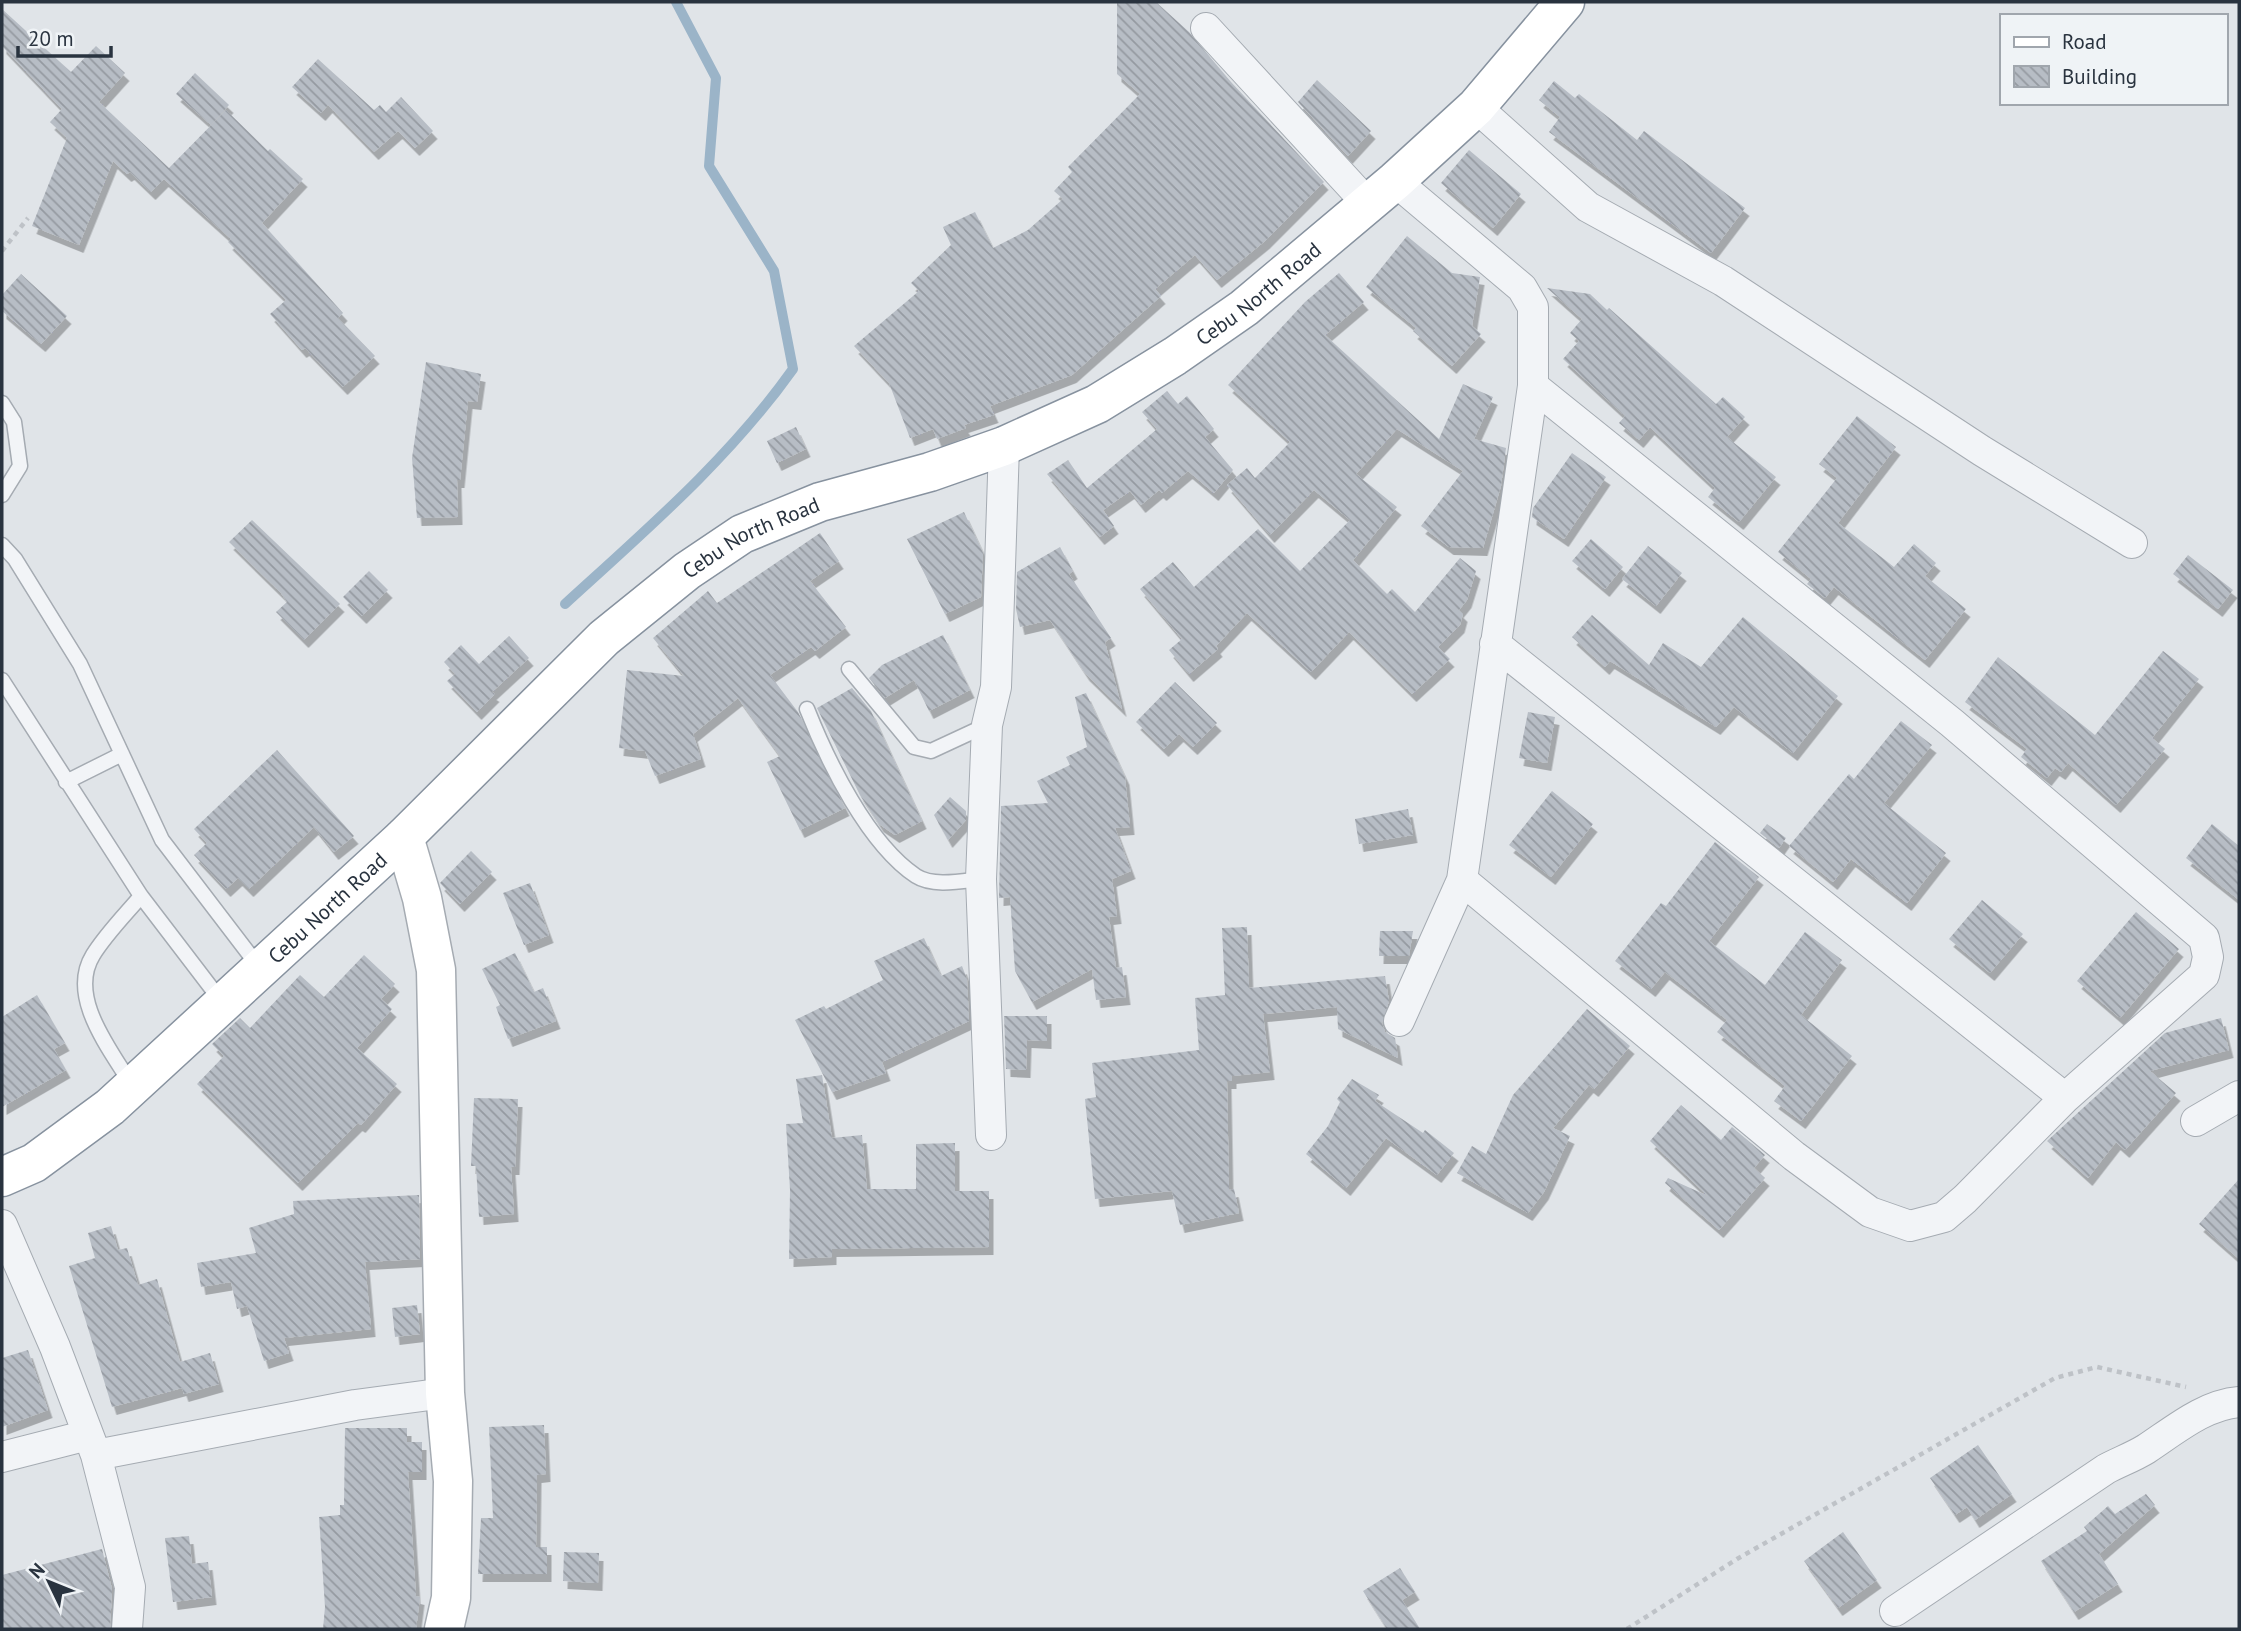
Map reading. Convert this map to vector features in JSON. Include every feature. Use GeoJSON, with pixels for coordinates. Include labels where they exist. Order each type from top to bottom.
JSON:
{"type":"FeatureCollection","features":[{"type":"Feature","properties":{"kind":"main road","name":"Cebu North Road"},"geometry":{"type":"LineString","coordinates":[[2,1177],[34,1163],[110,1107],[404,837],[604,638],[687,571],[741,534],[820,502],[929,472],[1004,446],[1097,404],[1175,356],[1244,308],[1476,107],[1564,2]]}},
{"type":"Feature","properties":{"kind":"main road"},"geometry":{"type":"LineString","coordinates":[[404,837],[422,898],[436,970],[445,1393],[453,1481],[451,1598],[444,1629]]}},
{"type":"Feature","properties":{"kind":"street"},"geometry":{"type":"LineString","coordinates":[[1206,29],[1381,192],[1522,288],[1533,307],[1533,386],[1462,880],[1399,1021]]}},
{"type":"Feature","properties":{"kind":"street"},"geometry":{"type":"LineString","coordinates":[[1476,107],[1588,207],[1723,281],[1982,451],[2132,543]]}},
{"type":"Feature","properties":{"kind":"street"},"geometry":{"type":"LineString","coordinates":[[1462,880],[1794,1156],[1870,1212],[1910,1226],[1944,1217],[1965,1199],[2065,1098],[2204,975],[2208,957],[2204,939],[1952,723],[1533,386]]}},
{"type":"Feature","properties":{"kind":"street"},"geometry":{"type":"LineString","coordinates":[[991,1135],[981,879],[987,725],[996,687],[1004,446]]}},
{"type":"Feature","properties":{"kind":"street"},"geometry":{"type":"LineString","coordinates":[[1495,644],[2065,1098]]}},
{"type":"Feature","properties":{"kind":"street"},"geometry":{"type":"LineString","coordinates":[[2196,1121],[2239,1096]]}},
{"type":"Feature","properties":{"kind":"street"},"geometry":{"type":"LineString","coordinates":[[2,1225],[55,1347],[92,1445],[130,1587],[127,1629]]}},
{"type":"Feature","properties":{"kind":"street"},"geometry":{"type":"LineString","coordinates":[[2,1457],[445,1393]]}},
{"type":"Feature","properties":{"kind":"street"},"geometry":{"type":"LineString","coordinates":[[1895,1611],[2106,1469],[2231,1403]]}},
{"type":"Feature","properties":{"kind":"lane"},"geometry":{"type":"LineString","coordinates":[[2,403],[14,422],[20,466],[2,495]]}},
{"type":"Feature","properties":{"kind":"lane"},"geometry":{"type":"LineString","coordinates":[[2,545],[15,559],[80,664],[162,840],[260,969]]}},
{"type":"Feature","properties":{"kind":"lane"},"geometry":{"type":"LineString","coordinates":[[849,669],[914,747],[931,751],[987,725]]}},
{"type":"Feature","properties":{"kind":"lane"},"geometry":{"type":"LineString","coordinates":[[2,680],[141,896],[222,1002]]}},
{"type":"Feature","properties":{"kind":"lane"},"geometry":{"type":"LineString","coordinates":[[807,709],[828,760],[852,803],[886,847],[918,878],[941,882],[981,879]]}},
{"type":"Feature","properties":{"kind":"lane"},"geometry":{"type":"LineString","coordinates":[[66,782],[122,754]]}},
{"type":"Feature","properties":{"kind":"lane"},"geometry":{"type":"LineString","coordinates":[[132,1086],[94,1023],[86,986],[91,958],[141,896]]}},
{"type":"Feature","properties":{"kind":"path"},"geometry":{"type":"LineString","coordinates":[[2,251],[28,218]]}},
{"type":"Feature","properties":{"kind":"path"},"geometry":{"type":"LineString","coordinates":[[1627,1629],[1737,1559],[2055,1378],[2097,1367],[2183,1385],[2231,1403]]}},
{"type":"Feature","properties":{"kind":"building"},"geometry":{"type":"Polygon","coordinates":[[[1117,2],[1156,2],[1189,32],[1231,82],[1324,182],[1265,241],[1217,280],[1195,255],[1155,289],[1161,296],[1072,375],[990,406],[994,415],[964,425],[966,428],[937,439],[933,429],[910,438],[889,383],[854,346],[919,291],[911,283],[951,245],[943,227],[975,212],[993,248],[1028,230],[1063,199],[1054,191],[1072,172],[1068,167],[1140,94],[1117,74],[1117,2]]]}},
{"type":"Feature","properties":{"kind":"building"},"geometry":{"type":"Polygon","coordinates":[[[2,9],[71,72],[96,46],[125,73],[99,102],[169,168],[226,110],[268,151],[270,149],[303,179],[262,223],[343,313],[338,318],[375,356],[343,387],[305,348],[302,350],[270,314],[286,300],[228,242],[231,239],[164,179],[151,192],[130,172],[127,174],[113,161],[79,245],[32,226],[67,138],[50,122],[62,109],[2,46],[2,9]]]}},
{"type":"Feature","properties":{"kind":"building"},"geometry":{"type":"Polygon","coordinates":[[[318,59],[374,110],[380,105],[386,112],[401,97],[433,131],[415,148],[398,131],[374,152],[328,105],[321,113],[292,87],[318,59]]]}},
{"type":"Feature","properties":{"kind":"building"},"geometry":{"type":"Polygon","coordinates":[[[195,73],[229,105],[211,125],[176,94],[195,73]]]}},
{"type":"Feature","properties":{"kind":"building"},"geometry":{"type":"Polygon","coordinates":[[[1317,80],[1371,131],[1348,156],[1298,102],[1317,80]]]}},
{"type":"Feature","properties":{"kind":"building"},"geometry":{"type":"Polygon","coordinates":[[[1554,81],[1575,98],[1579,94],[1637,140],[1644,131],[1745,208],[1711,253],[1549,132],[1560,117],[1539,100],[1554,81]]]}},
{"type":"Feature","properties":{"kind":"building"},"geometry":{"type":"Polygon","coordinates":[[[1469,150],[1521,194],[1493,228],[1441,183],[1469,150]]]}},
{"type":"Feature","properties":{"kind":"building"},"geometry":{"type":"Polygon","coordinates":[[[1407,236],[1452,273],[1480,277],[1472,326],[1481,334],[1452,366],[1413,331],[1416,328],[1366,287],[1407,236]]]}},
{"type":"Feature","properties":{"kind":"building"},"geometry":{"type":"Polygon","coordinates":[[[1339,273],[1364,302],[1325,335],[1439,439],[1463,384],[1493,397],[1474,439],[1506,448],[1501,486],[1483,548],[1449,547],[1421,526],[1463,471],[1397,429],[1356,474],[1397,507],[1353,560],[1387,594],[1392,589],[1415,612],[1460,558],[1476,571],[1467,600],[1459,610],[1463,614],[1460,625],[1438,647],[1450,659],[1412,694],[1349,632],[1311,672],[1247,613],[1216,646],[1218,649],[1189,674],[1169,650],[1182,639],[1140,589],[1173,562],[1194,587],[1258,529],[1300,571],[1350,520],[1314,490],[1270,535],[1227,485],[1247,468],[1255,478],[1290,442],[1228,385],[1305,302],[1339,273]]]}},
{"type":"Feature","properties":{"kind":"building"},"geometry":{"type":"Polygon","coordinates":[[[21,274],[67,316],[41,344],[2,311],[2,295],[21,274]]]}},
{"type":"Feature","properties":{"kind":"building"},"geometry":{"type":"Polygon","coordinates":[[[1547,288],[1590,294],[1716,404],[1723,397],[1745,417],[1727,437],[1776,477],[1739,522],[1708,497],[1715,488],[1650,427],[1639,440],[1619,423],[1625,416],[1563,359],[1579,341],[1570,333],[1582,319],[1547,288]]]}},
{"type":"Feature","properties":{"kind":"building"},"geometry":{"type":"Polygon","coordinates":[[[426,362],[481,374],[477,402],[468,401],[460,480],[457,480],[458,517],[417,518],[412,458],[426,362]]]}},
{"type":"Feature","properties":{"kind":"building"},"geometry":{"type":"Polygon","coordinates":[[[1167,391],[1178,404],[1187,396],[1214,429],[1205,437],[1233,470],[1214,493],[1188,471],[1162,493],[1159,490],[1141,505],[1130,491],[1103,510],[1114,526],[1100,537],[1047,474],[1068,460],[1087,488],[1157,429],[1142,412],[1167,391]]]}},
{"type":"Feature","properties":{"kind":"building"},"geometry":{"type":"Polygon","coordinates":[[[1857,416],[1896,447],[1838,523],[1894,567],[1914,544],[1936,563],[1925,576],[1966,609],[1925,660],[1834,587],[1825,598],[1807,584],[1811,579],[1778,552],[1837,478],[1819,464],[1857,416]]]}},
{"type":"Feature","properties":{"kind":"building"},"geometry":{"type":"Polygon","coordinates":[[[796,427],[806,449],[777,463],[767,441],[796,427]]]}},
{"type":"Feature","properties":{"kind":"building"},"geometry":{"type":"Polygon","coordinates":[[[1572,453],[1606,477],[1564,539],[1532,517],[1533,508],[1572,453]]]}},
{"type":"Feature","properties":{"kind":"building"},"geometry":{"type":"Polygon","coordinates":[[[964,512],[983,553],[981,597],[945,614],[907,539],[964,512]]]}},
{"type":"Feature","properties":{"kind":"building"},"geometry":{"type":"Polygon","coordinates":[[[252,520],[340,604],[304,640],[276,612],[287,602],[281,593],[229,542],[252,520]]]}},
{"type":"Feature","properties":{"kind":"building"},"geometry":{"type":"Polygon","coordinates":[[[820,533],[839,561],[810,581],[846,627],[815,651],[811,647],[770,675],[798,712],[845,808],[800,830],[767,762],[780,756],[738,698],[693,734],[701,759],[655,776],[645,751],[619,748],[627,670],[684,676],[653,638],[708,591],[717,603],[820,533]]]}},
{"type":"Feature","properties":{"kind":"building"},"geometry":{"type":"Polygon","coordinates":[[[1591,539],[1623,567],[1605,589],[1572,561],[1591,539]]]}},
{"type":"Feature","properties":{"kind":"building"},"geometry":{"type":"Polygon","coordinates":[[[1648,546],[1682,573],[1656,606],[1622,579],[1648,546]]]}},
{"type":"Feature","properties":{"kind":"building"},"geometry":{"type":"Polygon","coordinates":[[[1060,547],[1073,571],[1069,574],[1111,638],[1105,642],[1122,709],[1085,673],[1050,620],[1020,627],[1016,609],[1017,572],[1060,547]]]}},
{"type":"Feature","properties":{"kind":"building"},"geometry":{"type":"Polygon","coordinates":[[[2188,555],[2233,590],[2218,609],[2173,574],[2188,555]]]}},
{"type":"Feature","properties":{"kind":"building"},"geometry":{"type":"Polygon","coordinates":[[[369,571],[388,590],[362,616],[343,597],[369,571]]]}},
{"type":"Feature","properties":{"kind":"building"},"geometry":{"type":"Polygon","coordinates":[[[1592,615],[1649,665],[1663,643],[1701,667],[1743,617],[1838,696],[1793,753],[1734,707],[1716,727],[1610,661],[1605,667],[1572,637],[1592,615]]]}},
{"type":"Feature","properties":{"kind":"building"},"geometry":{"type":"Polygon","coordinates":[[[943,635],[970,690],[929,711],[914,680],[885,698],[869,678],[882,665],[943,635]]]}},
{"type":"Feature","properties":{"kind":"building"},"geometry":{"type":"Polygon","coordinates":[[[509,636],[529,658],[492,692],[495,694],[477,712],[447,681],[455,674],[444,662],[461,645],[479,664],[509,636]]]}},
{"type":"Feature","properties":{"kind":"building"},"geometry":{"type":"Polygon","coordinates":[[[2163,651],[2199,679],[2152,738],[2165,749],[2116,805],[2068,763],[2061,772],[2055,768],[2047,778],[2021,757],[2027,749],[1965,702],[1998,657],[2095,735],[2163,651]]]}},
{"type":"Feature","properties":{"kind":"building"},"geometry":{"type":"Polygon","coordinates":[[[1175,682],[1217,723],[1193,747],[1179,734],[1164,749],[1136,722],[1175,682]]]}},
{"type":"Feature","properties":{"kind":"building"},"geometry":{"type":"Polygon","coordinates":[[[852,688],[871,711],[922,821],[895,835],[879,824],[860,795],[817,708],[852,688]]]}},
{"type":"Feature","properties":{"kind":"building"},"geometry":{"type":"Polygon","coordinates":[[[1086,693],[1125,777],[1130,827],[1115,828],[1131,871],[1112,879],[1117,916],[1109,917],[1116,968],[1122,967],[1126,997],[1096,1000],[1092,969],[1032,1002],[1015,971],[1010,897],[999,898],[1001,806],[1048,803],[1037,781],[1070,765],[1066,757],[1087,747],[1075,697],[1086,693]]]}},
{"type":"Feature","properties":{"kind":"building"},"geometry":{"type":"Polygon","coordinates":[[[1528,712],[1555,717],[1547,763],[1519,758],[1528,712]]]}},
{"type":"Feature","properties":{"kind":"building"},"geometry":{"type":"Polygon","coordinates":[[[1901,721],[1932,745],[1884,803],[1946,853],[1907,903],[1851,859],[1833,882],[1789,846],[1849,774],[1854,779],[1901,721]]]}},
{"type":"Feature","properties":{"kind":"building"},"geometry":{"type":"Polygon","coordinates":[[[277,750],[354,836],[334,852],[314,827],[249,889],[238,878],[226,889],[194,855],[207,843],[194,829],[277,750]]]}},
{"type":"Feature","properties":{"kind":"building"},"geometry":{"type":"Polygon","coordinates":[[[1552,791],[1593,824],[1551,877],[1509,845],[1552,791]]]}},
{"type":"Feature","properties":{"kind":"building"},"geometry":{"type":"Polygon","coordinates":[[[950,797],[966,811],[966,820],[948,840],[934,815],[950,797]]]}},
{"type":"Feature","properties":{"kind":"building"},"geometry":{"type":"Polygon","coordinates":[[[1408,809],[1413,835],[1359,844],[1355,819],[1408,809]]]}},
{"type":"Feature","properties":{"kind":"building"},"geometry":{"type":"Polygon","coordinates":[[[1767,824],[1786,838],[1779,848],[1760,833],[1767,824]]]}},
{"type":"Feature","properties":{"kind":"building"},"geometry":{"type":"Polygon","coordinates":[[[2212,824],[2239,846],[2239,900],[2186,858],[2212,824]]]}},
{"type":"Feature","properties":{"kind":"building"},"geometry":{"type":"Polygon","coordinates":[[[1715,842],[1759,877],[1709,941],[1765,985],[1805,932],[1842,960],[1801,1015],[1852,1056],[1801,1121],[1774,1101],[1785,1086],[1717,1032],[1727,1020],[1665,972],[1651,989],[1615,961],[1661,903],[1666,906],[1715,842]]]}},
{"type":"Feature","properties":{"kind":"building"},"geometry":{"type":"Polygon","coordinates":[[[471,851],[492,872],[460,904],[440,883],[471,851]]]}},
{"type":"Feature","properties":{"kind":"building"},"geometry":{"type":"Polygon","coordinates":[[[530,883],[549,935],[524,945],[503,893],[530,883]]]}},
{"type":"Feature","properties":{"kind":"building"},"geometry":{"type":"Polygon","coordinates":[[[1982,900],[2023,934],[1990,973],[1949,939],[1982,900]]]}},
{"type":"Feature","properties":{"kind":"building"},"geometry":{"type":"Polygon","coordinates":[[[2136,912],[2179,949],[2120,1018],[2077,981],[2136,912]]]}},
{"type":"Feature","properties":{"kind":"building"},"geometry":{"type":"Polygon","coordinates":[[[1247,927],[1249,988],[1385,976],[1389,1001],[1382,1023],[1385,1032],[1395,1038],[1398,1058],[1338,1029],[1337,1007],[1263,1014],[1270,1072],[1232,1076],[1232,1081],[1227,1081],[1229,1190],[1234,1189],[1239,1213],[1180,1225],[1172,1191],[1095,1199],[1085,1099],[1096,1097],[1092,1063],[1199,1050],[1195,998],[1225,995],[1222,928],[1247,927]]]}},
{"type":"Feature","properties":{"kind":"building"},"geometry":{"type":"Polygon","coordinates":[[[1380,931],[1413,931],[1409,956],[1379,956],[1380,931]]]}},
{"type":"Feature","properties":{"kind":"building"},"geometry":{"type":"Polygon","coordinates":[[[924,938],[941,976],[962,966],[967,979],[969,1021],[882,1062],[886,1073],[832,1092],[795,1020],[824,1006],[826,1009],[883,980],[874,961],[924,938]]]}},
{"type":"Feature","properties":{"kind":"building"},"geometry":{"type":"Polygon","coordinates":[[[515,953],[534,992],[543,988],[556,1021],[508,1039],[496,1007],[500,1005],[482,969],[515,953]]]}},
{"type":"Feature","properties":{"kind":"building"},"geometry":{"type":"Polygon","coordinates":[[[364,955],[395,984],[381,999],[392,1009],[357,1048],[397,1084],[361,1125],[358,1123],[298,1183],[197,1084],[224,1056],[212,1044],[240,1018],[250,1028],[300,975],[324,997],[364,955]]]}},
{"type":"Feature","properties":{"kind":"building"},"geometry":{"type":"Polygon","coordinates":[[[37,995],[65,1043],[54,1049],[66,1070],[2,1107],[2,1017],[37,995]]]}},
{"type":"Feature","properties":{"kind":"building"},"geometry":{"type":"Polygon","coordinates":[[[1587,1009],[1630,1046],[1594,1089],[1589,1085],[1553,1128],[1570,1136],[1544,1192],[1528,1213],[1457,1173],[1472,1146],[1486,1154],[1513,1095],[1587,1009]]]}},
{"type":"Feature","properties":{"kind":"building"},"geometry":{"type":"Polygon","coordinates":[[[1004,1016],[1047,1016],[1047,1041],[1027,1040],[1026,1070],[1006,1069],[1004,1016]]]}},
{"type":"Feature","properties":{"kind":"building"},"geometry":{"type":"Polygon","coordinates":[[[2221,1018],[2229,1050],[2150,1071],[2176,1093],[2125,1150],[2116,1142],[2088,1178],[2047,1141],[2165,1033],[2221,1018]]]}},
{"type":"Feature","properties":{"kind":"building"},"geometry":{"type":"Polygon","coordinates":[[[822,1075],[832,1138],[862,1135],[867,1189],[916,1189],[916,1144],[955,1143],[955,1191],[989,1191],[989,1247],[832,1249],[832,1257],[789,1259],[790,1190],[786,1124],[803,1123],[796,1079],[822,1075]]]}},
{"type":"Feature","properties":{"kind":"building"},"geometry":{"type":"Polygon","coordinates":[[[1352,1079],[1379,1095],[1375,1101],[1423,1133],[1425,1130],[1454,1153],[1437,1175],[1386,1138],[1346,1188],[1306,1154],[1328,1126],[1340,1102],[1337,1099],[1352,1079]]]}},
{"type":"Feature","properties":{"kind":"building"},"geometry":{"type":"Polygon","coordinates":[[[474,1098],[518,1099],[515,1167],[511,1167],[514,1214],[479,1217],[476,1166],[471,1166],[474,1098]]]}},
{"type":"Feature","properties":{"kind":"building"},"geometry":{"type":"Polygon","coordinates":[[[1681,1105],[1721,1140],[1732,1127],[1765,1155],[1754,1168],[1765,1178],[1719,1230],[1665,1183],[1668,1178],[1708,1196],[1650,1141],[1681,1105]]]}},
{"type":"Feature","properties":{"kind":"building"},"geometry":{"type":"Polygon","coordinates":[[[2239,1179],[2239,1259],[2199,1224],[2239,1179]]]}},
{"type":"Feature","properties":{"kind":"building"},"geometry":{"type":"Polygon","coordinates":[[[419,1195],[420,1259],[365,1262],[371,1329],[284,1338],[289,1353],[264,1361],[247,1306],[237,1309],[231,1282],[201,1287],[197,1263],[256,1253],[249,1228],[294,1214],[293,1201],[419,1195]]]}},
{"type":"Feature","properties":{"kind":"building"},"geometry":{"type":"Polygon","coordinates":[[[111,1226],[118,1250],[127,1248],[138,1285],[157,1279],[180,1362],[210,1353],[219,1384],[184,1394],[182,1388],[112,1407],[69,1266],[95,1258],[88,1233],[111,1226]]]}},
{"type":"Feature","properties":{"kind":"building"},"geometry":{"type":"Polygon","coordinates":[[[417,1305],[420,1334],[395,1337],[392,1308],[417,1305]]]}},
{"type":"Feature","properties":{"kind":"building"},"geometry":{"type":"Polygon","coordinates":[[[28,1350],[48,1410],[2,1427],[2,1358],[28,1350]]]}},
{"type":"Feature","properties":{"kind":"building"},"geometry":{"type":"Polygon","coordinates":[[[544,1425],[546,1474],[537,1475],[536,1547],[547,1547],[547,1574],[478,1574],[481,1518],[493,1518],[489,1427],[544,1425]]]}},
{"type":"Feature","properties":{"kind":"building"},"geometry":{"type":"Polygon","coordinates":[[[345,1428],[407,1428],[407,1442],[422,1442],[422,1472],[408,1472],[416,1596],[420,1597],[416,1629],[323,1629],[325,1607],[319,1517],[340,1515],[340,1505],[344,1505],[345,1428]]]}},
{"type":"Feature","properties":{"kind":"building"},"geometry":{"type":"Polygon","coordinates":[[[1978,1445],[2012,1494],[1975,1520],[1967,1507],[1955,1515],[1930,1478],[1978,1445]]]}},
{"type":"Feature","properties":{"kind":"building"},"geometry":{"type":"Polygon","coordinates":[[[2146,1494],[2155,1505],[2099,1554],[2118,1584],[2074,1612],[2041,1561],[2087,1531],[2084,1527],[2108,1506],[2115,1514],[2146,1494]]]}},
{"type":"Feature","properties":{"kind":"building"},"geometry":{"type":"Polygon","coordinates":[[[1843,1532],[1877,1580],[1838,1608],[1804,1561],[1843,1532]]]}},
{"type":"Feature","properties":{"kind":"building"},"geometry":{"type":"Polygon","coordinates":[[[189,1536],[192,1564],[208,1562],[212,1597],[173,1602],[165,1538],[189,1536]]]}},
{"type":"Feature","properties":{"kind":"building"},"geometry":{"type":"Polygon","coordinates":[[[102,1549],[112,1589],[110,1629],[2,1629],[2,1575],[102,1549]]]}},
{"type":"Feature","properties":{"kind":"building"},"geometry":{"type":"Polygon","coordinates":[[[564,1552],[599,1553],[598,1583],[563,1581],[564,1552]]]}},
{"type":"Feature","properties":{"kind":"building"},"geometry":{"type":"Polygon","coordinates":[[[1400,1568],[1415,1592],[1402,1600],[1420,1629],[1387,1629],[1363,1591],[1400,1568]]]}},
{"type":"Feature","properties":{"kind":"waterway"},"geometry":{"type":"LineString","coordinates":[[565,604],[656,521],[714,463],[742,433],[793,369],[774,271],[709,166],[716,78],[676,2]]}}]}
